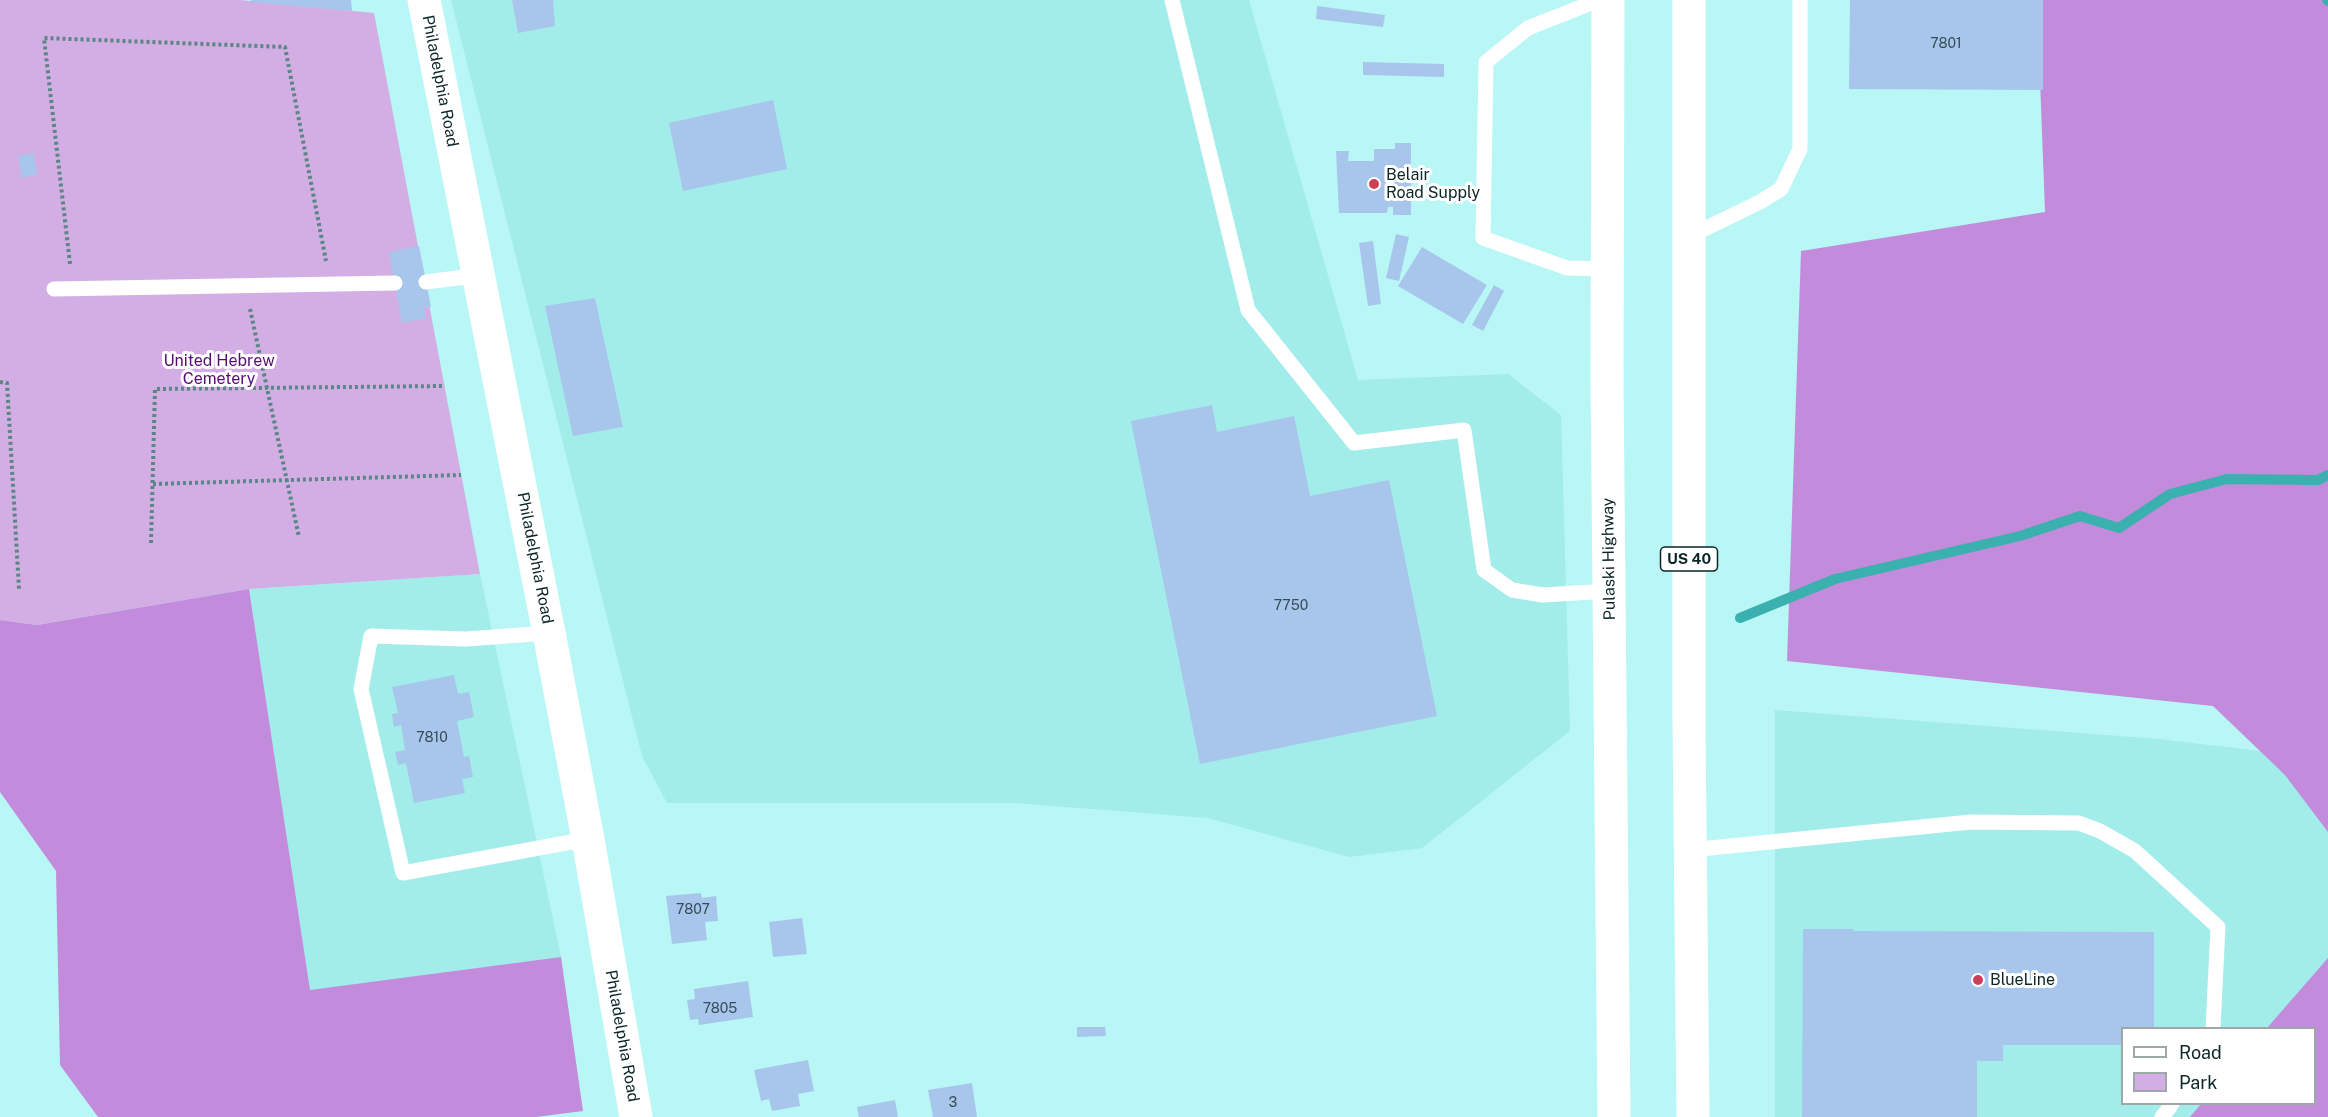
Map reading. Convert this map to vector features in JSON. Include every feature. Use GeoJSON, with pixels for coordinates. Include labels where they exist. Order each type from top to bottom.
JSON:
{"type":"FeatureCollection","features":[{"type":"Feature","properties":{"kind":"main road","name":"Philadelphia Road"},"geometry":{"type":"LineString","coordinates":[[424,0],[549,633],[588,839],[636,1117]]}},
{"type":"Feature","properties":{"kind":"main road","name":"Pulaski Highway"},"geometry":{"type":"LineString","coordinates":[[1608,0],[1607,269],[1614,1117]]}},
{"type":"Feature","properties":{"kind":"main road","name":"US 40"},"geometry":{"type":"LineString","coordinates":[[1689,0],[1690,850],[1693,1117]]}},
{"type":"Feature","properties":{"kind":"lane"},"geometry":{"type":"LineString","coordinates":[[1172,0],[1248,310],[1354,443],[1464,429],[1484,570],[1512,590],[1543,595],[1610,591]]}},
{"type":"Feature","properties":{"kind":"lane"},"geometry":{"type":"LineString","coordinates":[[1599,0],[1528,28],[1486,62],[1483,238],[1567,268],[1607,269]]}},
{"type":"Feature","properties":{"kind":"lane"},"geometry":{"type":"LineString","coordinates":[[1688,237],[1760,202],[1781,189],[1800,149],[1800,0]]}},
{"type":"Feature","properties":{"kind":"lane"},"geometry":{"type":"LineString","coordinates":[[426,282],[480,275]]}},
{"type":"Feature","properties":{"kind":"lane"},"geometry":{"type":"LineString","coordinates":[[54,290],[395,283]]}},
{"type":"Feature","properties":{"kind":"lane"},"geometry":{"type":"LineString","coordinates":[[549,633],[466,639],[371,636],[361,689],[403,873],[588,839]]}},
{"type":"Feature","properties":{"kind":"lane"},"geometry":{"type":"LineString","coordinates":[[1690,850],[1971,822],[2079,823],[2100,831],[2135,851],[2218,927],[2213,1027]]}},
{"type":"Feature","properties":{"kind":"lane"},"geometry":{"type":"LineString","coordinates":[[2162,1117],[2171,1105]]}},
{"type":"Feature","properties":{"kind":"path"},"geometry":{"type":"LineString","coordinates":[[73,290],[44,38],[285,47],[331,285]]}},
{"type":"Feature","properties":{"kind":"path"},"geometry":{"type":"LineString","coordinates":[[245,286],[299,537]]}},
{"type":"Feature","properties":{"kind":"path"},"geometry":{"type":"LineString","coordinates":[[0,382],[7,383],[19,589]]}},
{"type":"Feature","properties":{"kind":"path"},"geometry":{"type":"LineString","coordinates":[[151,543],[155,389],[445,386]]}},
{"type":"Feature","properties":{"kind":"path"},"geometry":{"type":"LineString","coordinates":[[153,484],[461,475]]}},
{"type":"Feature","properties":{"kind":"shaded area"},"geometry":{"type":"Polygon","coordinates":[[[451,0],[1249,0],[1358,380],[1508,374],[1561,415],[1570,731],[1422,848],[1349,857],[1208,818],[1014,803],[667,803],[642,756],[451,0]]]}},
{"type":"Feature","properties":{"kind":"shaded area"},"geometry":{"type":"Polygon","coordinates":[[[2037,0],[2328,0],[2328,832],[2285,775],[2213,706],[1787,661],[1801,251],[2045,212],[2037,0]]]}},
{"type":"Feature","properties":{"kind":"shaded area"},"geometry":{"type":"Polygon","coordinates":[[[480,574],[561,957],[310,991],[249,589],[480,574]]]}},
{"type":"Feature","properties":{"kind":"shaded area"},"geometry":{"type":"Polygon","coordinates":[[[249,589],[310,990],[561,957],[583,1111],[536,1117],[98,1117],[60,1065],[56,871],[0,792],[0,620],[37,625],[249,589]]]}},
{"type":"Feature","properties":{"kind":"shaded area"},"geometry":{"type":"Polygon","coordinates":[[[1775,710],[2159,739],[2328,759],[2328,1117],[1775,1117],[1775,710]]]}},
{"type":"Feature","properties":{"kind":"shaded area"},"geometry":{"type":"Polygon","coordinates":[[[2328,958],[2328,1117],[2190,1117],[2200,1105],[2316,1105],[2316,1027],[2268,1027],[2328,958]]]}},
{"type":"Feature","properties":{"kind":"green space","name":"United Hebrew Cemetery"},"geometry":{"type":"Polygon","coordinates":[[[0,0],[240,0],[374,13],[480,574],[249,589],[37,625],[0,620],[0,0]]]}},
{"type":"Feature","properties":{"kind":"building"},"geometry":{"type":"Polygon","coordinates":[[[251,0],[351,0],[352,11],[251,2],[251,0]]]}},
{"type":"Feature","properties":{"kind":"building"},"geometry":{"type":"Polygon","coordinates":[[[512,0],[553,0],[555,26],[518,33],[512,0]]]}},
{"type":"Feature","properties":{"kind":"building"},"geometry":{"type":"Polygon","coordinates":[[[1850,0],[2043,0],[2043,90],[1849,89],[1850,0]]]}},
{"type":"Feature","properties":{"kind":"building"},"geometry":{"type":"Polygon","coordinates":[[[1317,6],[1385,15],[1383,27],[1316,19],[1317,6]]]}},
{"type":"Feature","properties":{"kind":"building"},"geometry":{"type":"Polygon","coordinates":[[[1363,62],[1444,64],[1444,77],[1363,75],[1363,62]]]}},
{"type":"Feature","properties":{"kind":"building"},"geometry":{"type":"Polygon","coordinates":[[[773,100],[787,169],[683,191],[669,123],[773,100]]]}},
{"type":"Feature","properties":{"kind":"building","name":"Belair Road Supply"},"geometry":{"type":"Polygon","coordinates":[[[1395,143],[1411,143],[1411,215],[1393,215],[1393,207],[1388,207],[1387,213],[1339,213],[1336,151],[1349,151],[1348,161],[1374,161],[1374,149],[1395,149],[1395,143]]]}},
{"type":"Feature","properties":{"kind":"building"},"geometry":{"type":"Polygon","coordinates":[[[33,153],[37,174],[22,178],[18,156],[33,153]]]}},
{"type":"Feature","properties":{"kind":"building"},"geometry":{"type":"Polygon","coordinates":[[[1396,234],[1409,237],[1399,281],[1386,278],[1396,234]]]}},
{"type":"Feature","properties":{"kind":"building"},"geometry":{"type":"Polygon","coordinates":[[[1373,241],[1381,304],[1368,306],[1359,243],[1373,241]]]}},
{"type":"Feature","properties":{"kind":"building"},"geometry":{"type":"Polygon","coordinates":[[[419,246],[431,307],[424,308],[426,318],[402,323],[389,252],[419,246]]]}},
{"type":"Feature","properties":{"kind":"building"},"geometry":{"type":"Polygon","coordinates":[[[1422,247],[1487,285],[1463,324],[1398,286],[1422,247]]]}},
{"type":"Feature","properties":{"kind":"building"},"geometry":{"type":"Polygon","coordinates":[[[1494,285],[1504,291],[1483,331],[1472,325],[1494,285]]]}},
{"type":"Feature","properties":{"kind":"building"},"geometry":{"type":"Polygon","coordinates":[[[595,298],[623,427],[573,436],[545,306],[595,298]]]}},
{"type":"Feature","properties":{"kind":"building"},"geometry":{"type":"Polygon","coordinates":[[[1212,405],[1217,432],[1294,416],[1310,496],[1389,480],[1437,716],[1200,764],[1131,421],[1212,405]]]}},
{"type":"Feature","properties":{"kind":"building"},"geometry":{"type":"Polygon","coordinates":[[[454,675],[458,694],[469,692],[474,717],[457,721],[464,757],[469,756],[473,777],[462,779],[465,793],[414,803],[406,763],[398,765],[395,752],[405,750],[401,725],[394,727],[392,714],[398,713],[392,687],[454,675]]]}},
{"type":"Feature","properties":{"kind":"building"},"geometry":{"type":"Polygon","coordinates":[[[701,893],[702,898],[716,896],[718,921],[705,922],[707,940],[672,944],[666,896],[701,893]]]}},
{"type":"Feature","properties":{"kind":"building"},"geometry":{"type":"Polygon","coordinates":[[[802,918],[807,954],[773,957],[769,922],[802,918]]]}},
{"type":"Feature","properties":{"kind":"building","name":"BlueLine"},"geometry":{"type":"Polygon","coordinates":[[[1803,929],[2154,932],[2154,1027],[2121,1027],[2121,1045],[2003,1045],[2003,1061],[1977,1061],[1977,1117],[1802,1117],[1803,929]]]}},
{"type":"Feature","properties":{"kind":"building"},"geometry":{"type":"Polygon","coordinates":[[[748,981],[753,1017],[699,1025],[698,1019],[690,1020],[687,1000],[695,999],[694,989],[748,981]]]}},
{"type":"Feature","properties":{"kind":"building"},"geometry":{"type":"Polygon","coordinates":[[[1077,1027],[1105,1027],[1106,1036],[1077,1037],[1077,1027]]]}},
{"type":"Feature","properties":{"kind":"building"},"geometry":{"type":"Polygon","coordinates":[[[808,1060],[814,1091],[798,1094],[800,1106],[772,1111],[769,1099],[761,1101],[754,1070],[808,1060]]]}},
{"type":"Feature","properties":{"kind":"building"},"geometry":{"type":"Polygon","coordinates":[[[972,1083],[977,1117],[933,1117],[928,1090],[972,1083]]]}},
{"type":"Feature","properties":{"kind":"building"},"geometry":{"type":"Polygon","coordinates":[[[895,1100],[898,1117],[859,1117],[857,1107],[895,1100]]]}},
{"type":"Feature","properties":{"kind":"waterway"},"geometry":{"type":"LineString","coordinates":[[1740,618],[1835,579],[2020,536],[2080,516],[2119,528],[2170,494],[2227,479],[2318,480],[2328,475]]}},
{"type":"Feature","properties":{"kind":"place","name":"Belair Road Supply"},"geometry":{"type":"Point","coordinates":[1374,184]}},
{"type":"Feature","properties":{"kind":"place","name":"BlueLine"},"geometry":{"type":"Point","coordinates":[1978,980]}}]}
